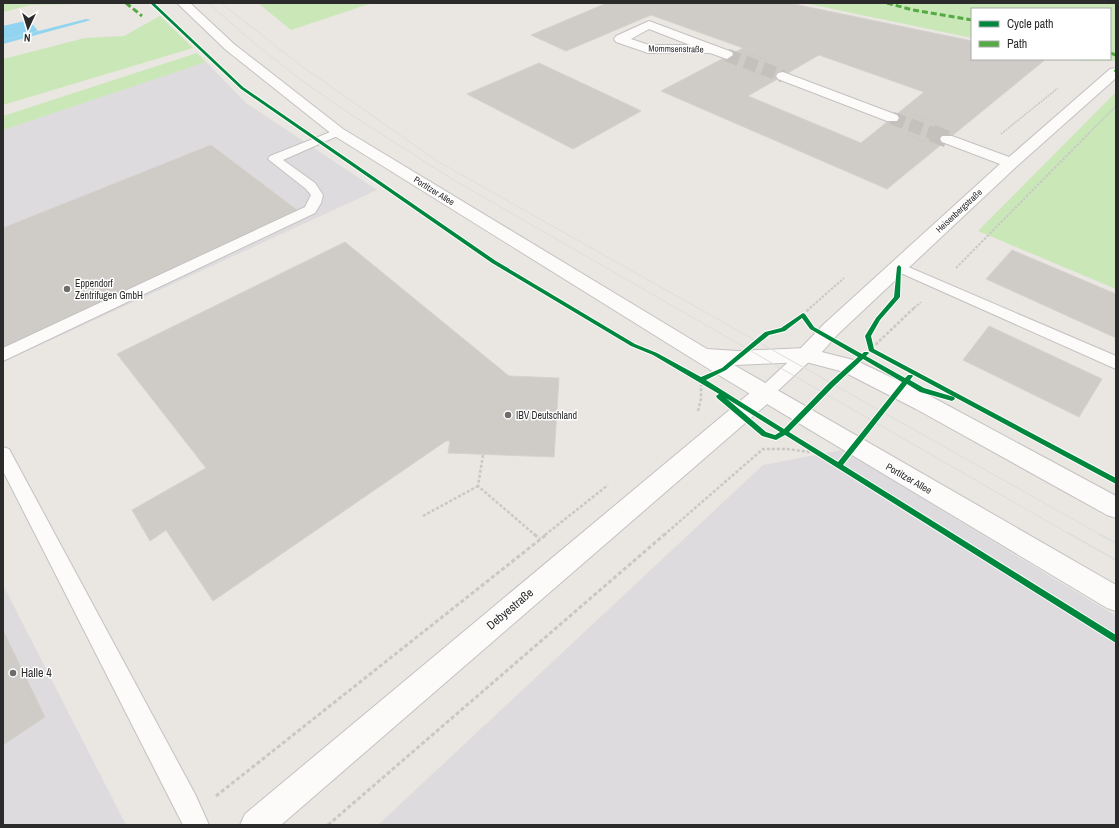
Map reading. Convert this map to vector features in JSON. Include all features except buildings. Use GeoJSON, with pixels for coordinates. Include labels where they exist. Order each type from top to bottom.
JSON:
{"type":"FeatureCollection","features":[{"type":"Feature","properties":{"kind":"street","name":"Portitzer Allee"},"geometry":{"type":"LineString","coordinates":[[183,3],[230,47],[338,132],[765,393],[1116,599]]}},
{"type":"Feature","properties":{"kind":"street","name":"Mommsenstraße"},"geometry":{"type":"LineString","coordinates":[[712,49],[648,50],[620,39],[650,25],[712,49],[727,55]]}},
{"type":"Feature","properties":{"kind":"street","name":"Heisenbergstraße"},"geometry":{"type":"LineString","coordinates":[[806,355],[899,266],[1011,163],[1115,72]]}},
{"type":"Feature","properties":{"kind":"street"},"geometry":{"type":"LineString","coordinates":[[782,76],[892,118]]}},
{"type":"Feature","properties":{"kind":"street"},"geometry":{"type":"LineString","coordinates":[[947,139],[1011,163]]}},
{"type":"Feature","properties":{"kind":"street","name":"Portitzer Allee"},"geometry":{"type":"LineString","coordinates":[[702,355],[737,358],[806,355],[850,366],[924,404],[1116,508]]}},
{"type":"Feature","properties":{"kind":"street","name":"Debyestraße"},"geometry":{"type":"LineString","coordinates":[[256,825],[765,393]]}},
{"type":"Feature","properties":{"kind":"lane"},"geometry":{"type":"LineString","coordinates":[[3,355],[310,210],[315,203],[317,195],[314,190],[311,186],[274,159],[338,132]]}},
{"type":"Feature","properties":{"kind":"lane"},"geometry":{"type":"LineString","coordinates":[[899,266],[1116,363]]}},
{"type":"Feature","properties":{"kind":"lane"},"geometry":{"type":"LineString","coordinates":[[765,393],[806,355]]}},
{"type":"Feature","properties":{"kind":"lane"},"geometry":{"type":"LineString","coordinates":[[3,454],[194,820]]}},
{"type":"Feature","properties":{"kind":"path"},"geometry":{"type":"LineString","coordinates":[[850,366],[871,350],[939,284],[1116,106]]}},
{"type":"Feature","properties":{"kind":"path"},"geometry":{"type":"LineString","coordinates":[[825,336],[812,328],[803,315],[844,278]]}},
{"type":"Feature","properties":{"kind":"path"},"geometry":{"type":"LineString","coordinates":[[870,343],[871,350]]}},
{"type":"Feature","properties":{"kind":"path"},"geometry":{"type":"LineString","coordinates":[[701,380],[708,384]]}},
{"type":"Feature","properties":{"kind":"path"},"geometry":{"type":"LineString","coordinates":[[698,414],[701,399],[701,380]]}},
{"type":"Feature","properties":{"kind":"path"},"geometry":{"type":"LineString","coordinates":[[701,380],[739,415]]}},
{"type":"Feature","properties":{"kind":"path"},"geometry":{"type":"LineString","coordinates":[[328,825],[764,450],[796,448],[817,454]]}},
{"type":"Feature","properties":{"kind":"path"},"geometry":{"type":"LineString","coordinates":[[478,486],[483,455]]}},
{"type":"Feature","properties":{"kind":"path"},"geometry":{"type":"LineString","coordinates":[[194,820],[612,482]]}},
{"type":"Feature","properties":{"kind":"path"},"geometry":{"type":"LineString","coordinates":[[478,486],[540,540]]}},
{"type":"Feature","properties":{"kind":"path"},"geometry":{"type":"LineString","coordinates":[[423,516],[478,486]]}},
{"type":"Feature","properties":{"kind":"shaded area","name":"Eppendorf Zentrifugen GmbH"},"geometry":{"type":"Polygon","coordinates":[[[206,62],[246,103],[377,190],[3,362],[3,130],[206,62]]]}},
{"type":"Feature","properties":{"kind":"shaded area"},"geometry":{"type":"Polygon","coordinates":[[[842,450],[1116,616],[1116,825],[378,825],[763,465],[842,450]]]}},
{"type":"Feature","properties":{"kind":"shaded area"},"geometry":{"type":"Polygon","coordinates":[[[3,585],[126,825],[3,825],[3,585]]]}},
{"type":"Feature","properties":{"kind":"green space"},"geometry":{"type":"Polygon","coordinates":[[[3,3],[126,3],[31,5],[3,12],[3,3]]]}},
{"type":"Feature","properties":{"kind":"green space"},"geometry":{"type":"Polygon","coordinates":[[[258,3],[372,3],[291,30],[258,3]]]}},
{"type":"Feature","properties":{"kind":"green space"},"geometry":{"type":"Polygon","coordinates":[[[804,3],[1116,3],[1116,61],[1075,60],[1111,60],[1111,8],[971,8],[971,38],[804,3]]]}},
{"type":"Feature","properties":{"kind":"green space"},"geometry":{"type":"Polygon","coordinates":[[[160,16],[193,48],[3,105],[3,59],[85,38],[124,36],[160,16]]]}},
{"type":"Feature","properties":{"kind":"green space"},"geometry":{"type":"Polygon","coordinates":[[[197,53],[206,62],[3,130],[3,116],[197,53]]]}},
{"type":"Feature","properties":{"kind":"green space"},"geometry":{"type":"Polygon","coordinates":[[[1116,92],[1116,289],[978,231],[1116,92]]]}},
{"type":"Feature","properties":{"kind":"water"},"geometry":{"type":"Polygon","coordinates":[[[29,20],[38,31],[3,40],[3,26],[29,20]]]}},
{"type":"Feature","properties":{"kind":"waterway"},"geometry":{"type":"LineString","coordinates":[[3,42],[88,20]]}},
{"type":"Feature","properties":{"kind":"tunnel"},"geometry":{"type":"LineString","coordinates":[[727,55],[783,76]]}},
{"type":"Feature","properties":{"kind":"tunnel"},"geometry":{"type":"LineString","coordinates":[[892,118],[935,134]]}},
{"type":"Feature","properties":{"kind":"tunnel"},"geometry":{"type":"LineString","coordinates":[[932,133],[947,139]]}},
{"type":"Feature","properties":{"kind":"tram line"},"geometry":{"type":"LineString","coordinates":[[208,3],[254,43],[301,80],[350,114],[452,179],[1071,535]]}},
{"type":"Feature","properties":{"kind":"tram line"},"geometry":{"type":"LineString","coordinates":[[221,3],[300,65],[437,161],[1101,535]]}},
{"type":"Feature","properties":{"kind":"tram line"},"geometry":{"type":"LineString","coordinates":[[1070,534],[1116,560]]}},
{"type":"Feature","properties":{"kind":"tram line"},"geometry":{"type":"LineString","coordinates":[[1099,534],[1116,543]]}},
{"type":"Feature","properties":{"kind":"marked path"},"geometry":{"type":"LineString","coordinates":[[126,3],[142,16]]}},
{"type":"Feature","properties":{"kind":"marked path"},"geometry":{"type":"LineString","coordinates":[[887,3],[913,10],[971,20]]}},
{"type":"Feature","properties":{"kind":"marked path"},"geometry":{"type":"LineString","coordinates":[[1111,53],[1116,55]]}},
{"type":"Feature","properties":{"kind":"cycle path"},"geometry":{"type":"LineString","coordinates":[[152,3],[242,88],[494,262],[633,345],[655,354],[701,380],[1116,639]]}},
{"type":"Feature","properties":{"kind":"cycle path"},"geometry":{"type":"LineString","coordinates":[[899,267],[897,297],[878,319],[868,336],[871,350],[1116,481]]}},
{"type":"Feature","properties":{"kind":"cycle path"},"geometry":{"type":"LineString","coordinates":[[701,380],[724,369],[767,333],[783,330],[803,315],[812,328],[922,390],[952,399]]}},
{"type":"Feature","properties":{"kind":"cycle path"},"geometry":{"type":"LineString","coordinates":[[719,396],[764,434],[776,438],[785,432],[832,384],[866,353]]}},
{"type":"Feature","properties":{"kind":"cycle path"},"geometry":{"type":"LineString","coordinates":[[839,466],[910,376]]}},
{"type":"Feature","properties":{"kind":"place","name":"Eppendorf Zentrifugen GmbH"},"geometry":{"type":"Point","coordinates":[67,289]}},
{"type":"Feature","properties":{"kind":"place","name":"IBV Deutschland"},"geometry":{"type":"Point","coordinates":[508,415]}},
{"type":"Feature","properties":{"kind":"place","name":"Halle 4"},"geometry":{"type":"Point","coordinates":[13,673]}}]}
